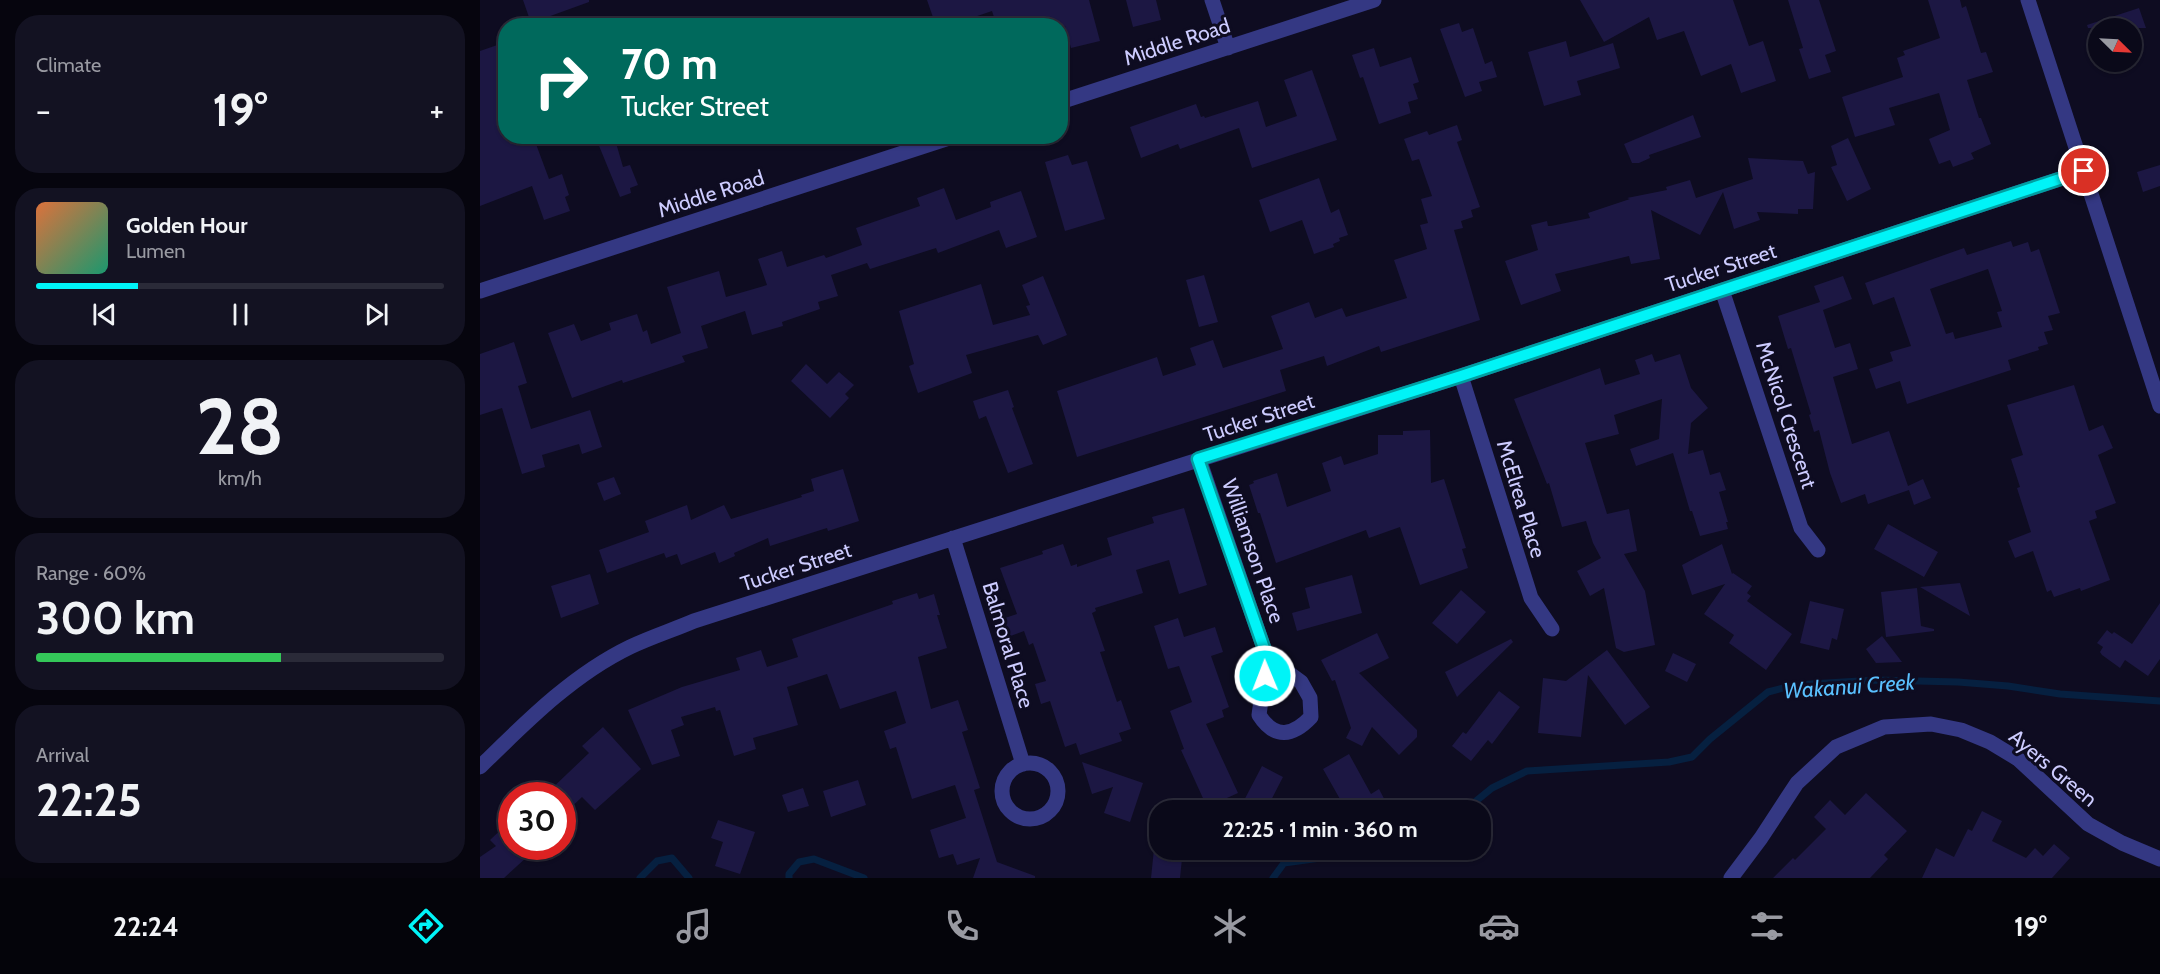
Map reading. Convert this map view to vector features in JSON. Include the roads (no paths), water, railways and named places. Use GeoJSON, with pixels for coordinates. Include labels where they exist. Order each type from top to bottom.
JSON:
{"type":"FeatureCollection","features":[{"type":"Feature","properties":{"kind":"street"},"geometry":{"type":"LineString","coordinates":[[1212,0],[1228,48]]}},
{"type":"Feature","properties":{"kind":"street","name":"Middle Road"},"geometry":{"type":"LineString","coordinates":[[1068,99],[1374,0]]}},
{"type":"Feature","properties":{"kind":"street"},"geometry":{"type":"LineString","coordinates":[[2028,0],[2160,406]]}},
{"type":"Feature","properties":{"kind":"street","name":"Middle Road"},"geometry":{"type":"LineString","coordinates":[[480,291],[930,144]]}},
{"type":"Feature","properties":{"kind":"street","name":"Tucker Street"},"geometry":{"type":"LineString","coordinates":[[480,767],[563,691],[600,665],[630,648],[694,621],[1461,376],[2084,171]]}},
{"type":"Feature","properties":{"kind":"street","name":"McNicol Crescent"},"geometry":{"type":"LineString","coordinates":[[1722,290],[1801,528],[1818,550]]}},
{"type":"Feature","properties":{"kind":"street","name":"McElrea Place"},"geometry":{"type":"LineString","coordinates":[[1461,376],[1531,598],[1552,629]]}},
{"type":"Feature","properties":{"kind":"street","name":"Williamson Place"},"geometry":{"type":"LineString","coordinates":[[1198,459],[1267,657],[1259,715],[1265,724],[1275,730],[1288,733],[1300,729],[1311,717],[1310,698],[1301,682],[1267,657]]}},
{"type":"Feature","properties":{"kind":"street","name":"Balmoral Place"},"geometry":{"type":"LineString","coordinates":[[953,538],[1023,764]]}},
{"type":"Feature","properties":{"kind":"street","name":"Ayers Green"},"geometry":{"type":"LineString","coordinates":[[1731,878],[1761,838],[1797,783],[1836,747],[1884,727],[1931,724],[1961,730],[1990,742],[2018,759],[2088,825],[2160,859]]}},
{"type":"Feature","properties":{"kind":"waterway","name":"Wakanui Creek"},"geometry":{"type":"LineString","coordinates":[[1477,800],[1492,788],[1527,771],[1669,762],[1692,757],[1710,739],[1768,692],[1794,685],[1876,680],[1958,682],[2008,686],[2060,694],[2160,701]]}},
{"type":"Feature","properties":{"kind":"waterway","name":"Wakanui Creek"},"geometry":{"type":"LineString","coordinates":[[640,878],[657,861],[672,858],[689,878]]}},
{"type":"Feature","properties":{"kind":"waterway","name":"Wakanui Creek"},"geometry":{"type":"LineString","coordinates":[[789,878],[789,874],[799,862],[814,859],[864,878]]}},
{"type":"Feature","properties":{"kind":"waterway","name":"Wakanui Creek"},"geometry":{"type":"LineString","coordinates":[[1273,878],[1284,863],[1306,860]]}}]}
